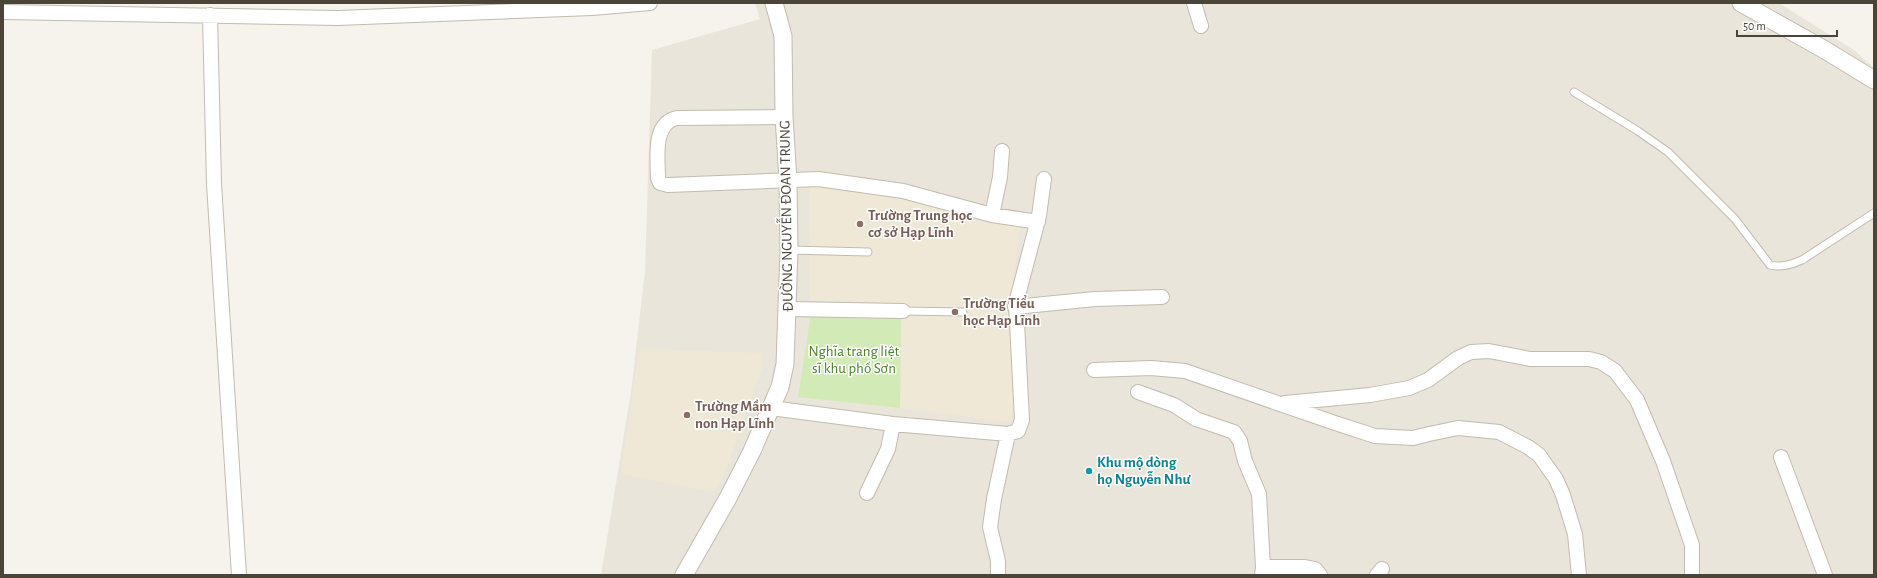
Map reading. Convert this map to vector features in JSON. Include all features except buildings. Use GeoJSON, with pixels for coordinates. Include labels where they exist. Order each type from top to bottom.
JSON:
{"type":"FeatureCollection","features":[{"type":"Feature","properties":{"kind":"street"},"geometry":{"type":"LineString","coordinates":[[3,12],[338,18],[592,8],[650,3]]}},
{"type":"Feature","properties":{"kind":"street","name":"ĐƯỜNG NGUYỄN ĐOAN TRUNG"},"geometry":{"type":"LineString","coordinates":[[684,575],[737,482],[780,387],[785,364],[789,250],[788,180],[784,117],[783,36],[774,3]]}},
{"type":"Feature","properties":{"kind":"street"},"geometry":{"type":"LineString","coordinates":[[1194,3],[1201,26]]}},
{"type":"Feature","properties":{"kind":"street"},"geometry":{"type":"LineString","coordinates":[[1741,3],[1825,50],[1874,80]]}},
{"type":"Feature","properties":{"kind":"street"},"geometry":{"type":"LineString","coordinates":[[210,15],[214,184],[239,575]]}},
{"type":"Feature","properties":{"kind":"street"},"geometry":{"type":"LineString","coordinates":[[784,117],[677,118],[668,121],[664,125],[659,137],[658,178],[660,182],[668,185],[818,179],[902,191],[992,215],[1038,222]]}},
{"type":"Feature","properties":{"kind":"street"},"geometry":{"type":"LineString","coordinates":[[992,215],[1000,177],[1002,150]]}},
{"type":"Feature","properties":{"kind":"street"},"geometry":{"type":"LineString","coordinates":[[771,408],[894,424],[1008,434],[1018,431],[1022,420],[1015,308],[1038,222],[1044,179]]}},
{"type":"Feature","properties":{"kind":"street"},"geometry":{"type":"LineString","coordinates":[[1015,308],[1095,299],[1162,297]]}},
{"type":"Feature","properties":{"kind":"street"},"geometry":{"type":"LineString","coordinates":[[788,309],[903,311]]}},
{"type":"Feature","properties":{"kind":"street"},"geometry":{"type":"LineString","coordinates":[[1280,403],[1370,395],[1409,388],[1428,380],[1458,358],[1471,352],[1488,351],[1530,359],[1589,359],[1601,362],[1615,371],[1637,400],[1660,454],[1692,545],[1692,575]]}},
{"type":"Feature","properties":{"kind":"street"},"geometry":{"type":"LineString","coordinates":[[1094,370],[1151,368],[1185,371],[1280,403],[1335,424],[1375,436],[1413,438],[1458,428],[1499,432],[1528,447],[1539,455],[1548,465],[1563,495],[1575,534],[1579,575]]}},
{"type":"Feature","properties":{"kind":"street"},"geometry":{"type":"LineString","coordinates":[[1138,392],[1174,405],[1196,419],[1234,432],[1240,441],[1245,461],[1259,494],[1262,571],[1305,567],[1315,569],[1320,575]]}},
{"type":"Feature","properties":{"kind":"street"},"geometry":{"type":"LineString","coordinates":[[867,493],[888,449],[894,424]]}},
{"type":"Feature","properties":{"kind":"street"},"geometry":{"type":"LineString","coordinates":[[998,575],[998,561],[990,527],[994,499],[1008,434]]}},
{"type":"Feature","properties":{"kind":"street"},"geometry":{"type":"LineString","coordinates":[[1781,457],[1825,575]]}},
{"type":"Feature","properties":{"kind":"lane"},"geometry":{"type":"LineString","coordinates":[[1574,92],[1644,135],[1668,152],[1735,219],[1770,264],[1781,266],[1802,260],[1874,212]]}},
{"type":"Feature","properties":{"kind":"lane"},"geometry":{"type":"LineString","coordinates":[[789,250],[868,252]]}},
{"type":"Feature","properties":{"kind":"lane"},"geometry":{"type":"LineString","coordinates":[[903,311],[963,312]]}},
{"type":"Feature","properties":{"kind":"shaded area"},"geometry":{"type":"Polygon","coordinates":[[[755,3],[1779,3],[1854,50],[1874,68],[1874,575],[601,575],[631,392],[645,271],[652,50],[760,19],[755,3]]]}},
{"type":"Feature","properties":{"kind":"shaded area","name":"Trường Tiểu học Hạp Lĩnh"},"geometry":{"type":"Polygon","coordinates":[[[809,182],[902,195],[914,202],[1020,226],[1011,292],[1010,319],[1014,381],[1013,411],[1011,417],[1006,421],[1000,421],[900,408],[901,304],[810,300],[809,182]]]}},
{"type":"Feature","properties":{"kind":"shaded area","name":"Trường Mầm non Hạp Lĩnh"},"geometry":{"type":"Polygon","coordinates":[[[639,349],[763,353],[763,365],[728,464],[715,492],[621,474],[639,349]]]}},
{"type":"Feature","properties":{"kind":"green space","name":"Nghĩa trang liệt sĩ khu phố Sơn"},"geometry":{"type":"Polygon","coordinates":[[[811,314],[901,317],[900,408],[798,397],[811,314]]]}},
{"type":"Feature","properties":{"kind":"place","name":"Trường Trung học cơ sở Hạp Lĩnh"},"geometry":{"type":"Point","coordinates":[860,224]}},
{"type":"Feature","properties":{"kind":"place","name":"Trường Tiểu học Hạp Lĩnh"},"geometry":{"type":"Point","coordinates":[955,312]}},
{"type":"Feature","properties":{"kind":"place","name":"Trường Mầm non Hạp Lĩnh"},"geometry":{"type":"Point","coordinates":[687,415]}},
{"type":"Feature","properties":{"kind":"place","name":"Khu mộ dòng họ Nguyễn Như"},"geometry":{"type":"Point","coordinates":[1089,471]}}]}
